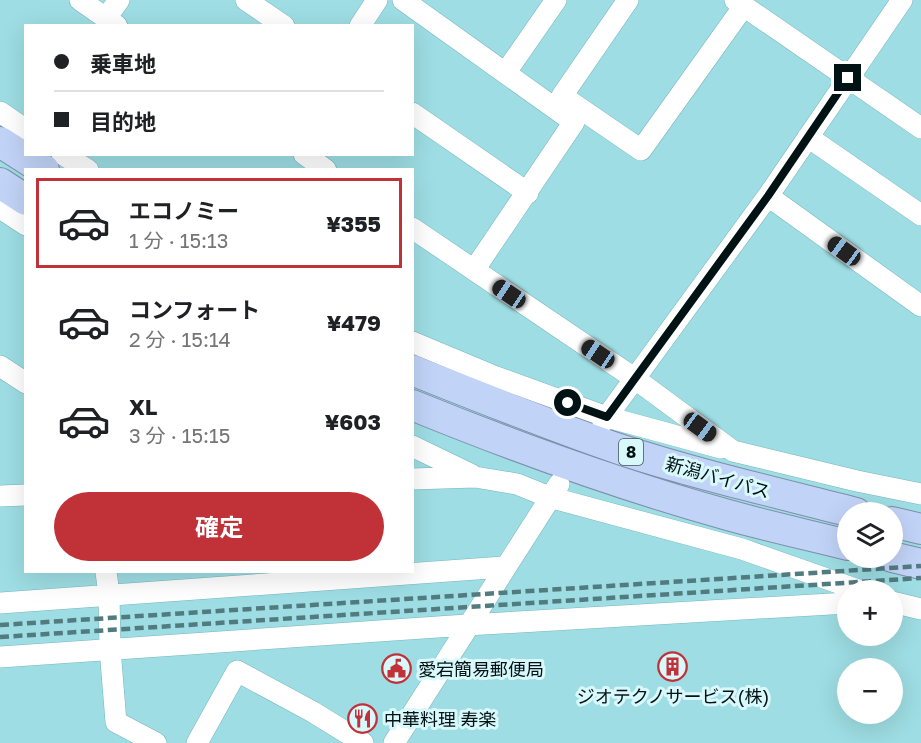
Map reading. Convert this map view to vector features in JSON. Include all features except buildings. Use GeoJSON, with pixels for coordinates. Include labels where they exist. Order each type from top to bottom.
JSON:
{"type":"FeatureCollection","features":[{"type":"Feature","properties":{"kind":"highway"},"geometry":{"type":"LineString","coordinates":[[0,142],[41,168]]}},
{"type":"Feature","properties":{"kind":"highway"},"geometry":{"type":"LineString","coordinates":[[0,183],[24,199]]}},
{"type":"Feature","properties":{"kind":"highway","name":"新潟バイパス"},"geometry":{"type":"LineString","coordinates":[[414,371],[499,405],[623,450],[752,487],[837,508]]}},
{"type":"Feature","properties":{"kind":"highway","name":"新潟バイパス"},"geometry":{"type":"LineString","coordinates":[[414,406],[605,477],[727,514],[837,542]]}},
{"type":"Feature","properties":{"kind":"highway"},"geometry":{"type":"LineString","coordinates":[[903,525],[921,529]]}},
{"type":"Feature","properties":{"kind":"highway"},"geometry":{"type":"LineString","coordinates":[[903,560],[921,564]]}},
{"type":"Feature","properties":{"kind":"street"},"geometry":{"type":"LineString","coordinates":[[80,0],[112,22],[119,0]]}},
{"type":"Feature","properties":{"kind":"street"},"geometry":{"type":"LineString","coordinates":[[246,0],[281,24]]}},
{"type":"Feature","properties":{"kind":"street"},"geometry":{"type":"LineString","coordinates":[[361,24],[377,0]]}},
{"type":"Feature","properties":{"kind":"street"},"geometry":{"type":"LineString","coordinates":[[403,0],[574,122],[474,270]]}},
{"type":"Feature","properties":{"kind":"street"},"geometry":{"type":"LineString","coordinates":[[506,72],[556,0]]}},
{"type":"Feature","properties":{"kind":"street"},"geometry":{"type":"LineString","coordinates":[[628,0],[562,96],[641,150],[740,3],[921,128]]}},
{"type":"Feature","properties":{"kind":"street"},"geometry":{"type":"LineString","coordinates":[[605,420],[768,196],[902,0]]}},
{"type":"Feature","properties":{"kind":"street"},"geometry":{"type":"LineString","coordinates":[[0,112],[24,129]]}},
{"type":"Feature","properties":{"kind":"street"},"geometry":{"type":"LineString","coordinates":[[414,114],[528,193]]}},
{"type":"Feature","properties":{"kind":"street"},"geometry":{"type":"LineString","coordinates":[[808,137],[921,215]]}},
{"type":"Feature","properties":{"kind":"street"},"geometry":{"type":"LineString","coordinates":[[65,156],[85,168]]}},
{"type":"Feature","properties":{"kind":"street"},"geometry":{"type":"LineString","coordinates":[[307,156],[323,168]]}},
{"type":"Feature","properties":{"kind":"street"},"geometry":{"type":"LineString","coordinates":[[768,196],[921,306]]}},
{"type":"Feature","properties":{"kind":"street"},"geometry":{"type":"LineString","coordinates":[[0,208],[24,224]]}},
{"type":"Feature","properties":{"kind":"street"},"geometry":{"type":"LineString","coordinates":[[414,229],[634,378],[733,451]]}},
{"type":"Feature","properties":{"kind":"street"},"geometry":{"type":"LineString","coordinates":[[414,343],[605,420],[857,481],[921,494]]}},
{"type":"Feature","properties":{"kind":"street"},"geometry":{"type":"LineString","coordinates":[[0,366],[24,382]]}},
{"type":"Feature","properties":{"kind":"street"},"geometry":{"type":"LineString","coordinates":[[414,448],[475,477]]}},
{"type":"Feature","properties":{"kind":"street"},"geometry":{"type":"LineString","coordinates":[[414,479],[475,477],[554,491],[742,549],[837,583]]}},
{"type":"Feature","properties":{"kind":"street"},"geometry":{"type":"LineString","coordinates":[[394,743],[554,491]]}},
{"type":"Feature","properties":{"kind":"street"},"geometry":{"type":"LineString","coordinates":[[0,496],[24,495]]}},
{"type":"Feature","properties":{"kind":"street"},"geometry":{"type":"LineString","coordinates":[[0,603],[504,567]]}},
{"type":"Feature","properties":{"kind":"street"},"geometry":{"type":"LineString","coordinates":[[106,573],[116,722],[156,743]]}},
{"type":"Feature","properties":{"kind":"street"},"geometry":{"type":"LineString","coordinates":[[0,657],[467,625],[837,604]]}},
{"type":"Feature","properties":{"kind":"street"},"geometry":{"type":"LineString","coordinates":[[903,605],[921,609]]}},
{"type":"Feature","properties":{"kind":"street"},"geometry":{"type":"LineString","coordinates":[[197,743],[237,671],[313,712],[363,743]]}},
{"type":"Feature","properties":{"kind":"railway"},"geometry":{"type":"LineString","coordinates":[[0,625],[921,566]]}},
{"type":"Feature","properties":{"kind":"railway"},"geometry":{"type":"LineString","coordinates":[[0,637],[921,578]]}},
{"type":"Feature","properties":{"kind":"place","name":"ジオテクノサービス(株)"},"geometry":{"type":"Point","coordinates":[673,667]}},
{"type":"Feature","properties":{"kind":"place","name":"愛宕簡易郵便局"},"geometry":{"type":"Point","coordinates":[397,669]}},
{"type":"Feature","properties":{"kind":"place","name":"中華料理 寿楽"},"geometry":{"type":"Point","coordinates":[363,719]}},
{"type":"Feature","properties":{"kind":"route"},"geometry":{"type":"LineString","coordinates":[[568,403],[607,417],[768,196],[848,78]]}}]}
